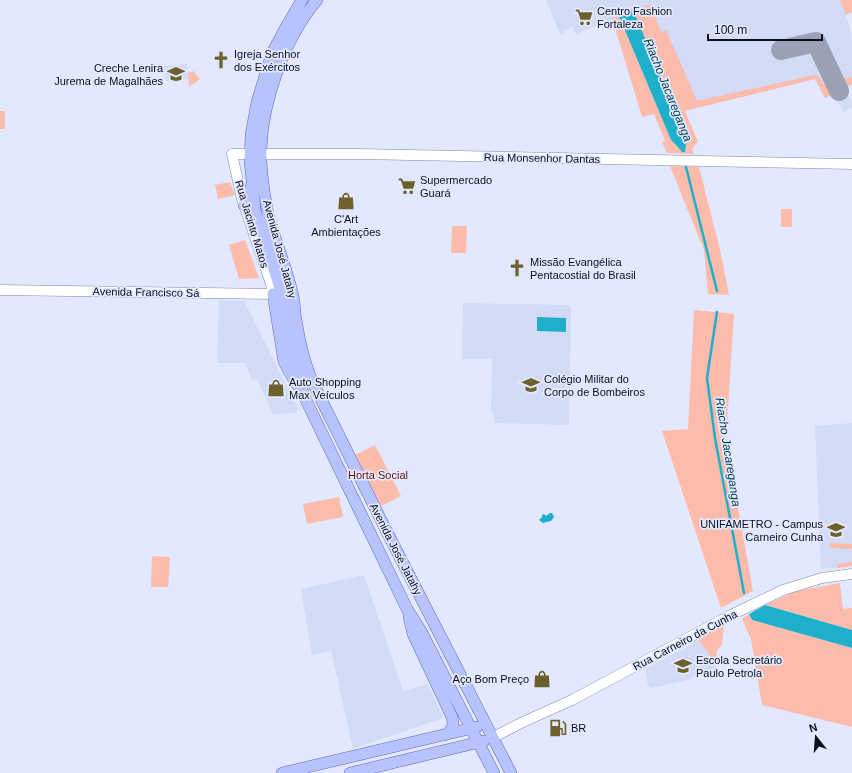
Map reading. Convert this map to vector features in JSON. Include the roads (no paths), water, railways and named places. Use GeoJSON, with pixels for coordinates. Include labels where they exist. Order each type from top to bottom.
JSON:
{"type":"FeatureCollection","features":[{"type":"Feature","properties":{"kind":"main road","name":"Avenida José Jatahy"},"geometry":{"type":"LineString","coordinates":[[302,0],[286,27],[267,67],[257,102],[251,135],[264,185],[269,216],[276,244],[283,294],[284,362],[291,377],[304,396],[407,609],[421,631],[494,773]]}},
{"type":"Feature","properties":{"kind":"main road","name":"Avenida José Jatahy"},"geometry":{"type":"LineString","coordinates":[[317,0],[291,40],[277,73],[256,153],[251,185],[259,224],[283,294],[296,318],[306,366],[312,381],[374,507],[511,773]]}},
{"type":"Feature","properties":{"kind":"main road","name":"Rua Monsenhor Dantas"},"geometry":{"type":"LineString","coordinates":[[232,154],[256,153],[852,164]]}},
{"type":"Feature","properties":{"kind":"main road","name":"Rua Jacinto Matos"},"geometry":{"type":"LineString","coordinates":[[232,154],[244,206],[271,284],[283,294]]}},
{"type":"Feature","properties":{"kind":"main road"},"geometry":{"type":"LineString","coordinates":[[244,206],[251,185]]}},
{"type":"Feature","properties":{"kind":"main road","name":"Avenida Francisco Sá"},"geometry":{"type":"LineString","coordinates":[[0,290],[283,294]]}},
{"type":"Feature","properties":{"kind":"main road"},"geometry":{"type":"LineString","coordinates":[[360,512],[370,512],[374,507]]}},
{"type":"Feature","properties":{"kind":"main road"},"geometry":{"type":"LineString","coordinates":[[374,540],[379,531],[383,530],[388,534]]}},
{"type":"Feature","properties":{"kind":"main road","name":"Rua Carneiro da Cunha"},"geometry":{"type":"LineString","coordinates":[[492,738],[572,700],[731,615],[784,590],[822,578],[852,574]]}},
{"type":"Feature","properties":{"kind":"main road"},"geometry":{"type":"LineString","coordinates":[[407,609],[413,634],[452,717],[453,725],[451,732],[444,735]]}},
{"type":"Feature","properties":{"kind":"main road"},"geometry":{"type":"LineString","coordinates":[[282,773],[486,725]]}},
{"type":"Feature","properties":{"kind":"main road"},"geometry":{"type":"LineString","coordinates":[[350,773],[478,743],[492,738]]}},
{"type":"Feature","properties":{"kind":"water"},"geometry":{"type":"Polygon","coordinates":[[[633,10],[687,137],[685,152],[682,152],[671,140],[619,16],[633,10]]]}},
{"type":"Feature","properties":{"kind":"water"},"geometry":{"type":"Polygon","coordinates":[[[537,317],[566,318],[566,332],[537,331],[537,317]]]}},
{"type":"Feature","properties":{"kind":"water"},"geometry":{"type":"Polygon","coordinates":[[[552,513],[554,517],[551,521],[543,523],[539,520],[542,515],[544,514],[546,516],[552,513]]]}},
{"type":"Feature","properties":{"kind":"water"},"geometry":{"type":"Polygon","coordinates":[[[765,605],[852,630],[852,648],[752,620],[749,614],[765,605]]]}},
{"type":"Feature","properties":{"kind":"waterway","name":"Riacho Jacareganga"},"geometry":{"type":"LineString","coordinates":[[686,167],[717,291]]}},
{"type":"Feature","properties":{"kind":"waterway","name":"Riacho Jacareganga"},"geometry":{"type":"LineString","coordinates":[[717,312],[707,378],[715,438],[744,593]]}},
{"type":"Feature","properties":{"kind":"place","name":"Centro Fashion Fortaleza"},"geometry":{"type":"Point","coordinates":[584,17]}},
{"type":"Feature","properties":{"kind":"place","name":"Igreja Senhor dos Exércitos"},"geometry":{"type":"Point","coordinates":[221,60]}},
{"type":"Feature","properties":{"kind":"place","name":"Creche Lenira Jurema de Magalhães"},"geometry":{"type":"Point","coordinates":[176,74]}},
{"type":"Feature","properties":{"kind":"place","name":"Supermercado Guará"},"geometry":{"type":"Point","coordinates":[407,186]}},
{"type":"Feature","properties":{"kind":"place","name":"C'Art Ambientações"},"geometry":{"type":"Point","coordinates":[346,201]}},
{"type":"Feature","properties":{"kind":"place","name":"Missão Evangélica Pentacostial do Brasil"},"geometry":{"type":"Point","coordinates":[517,268]}},
{"type":"Feature","properties":{"kind":"place","name":"Colégio Militar do Corpo de Bombeiros"},"geometry":{"type":"Point","coordinates":[531,385]}},
{"type":"Feature","properties":{"kind":"place","name":"Auto Shopping Max Veículos"},"geometry":{"type":"Point","coordinates":[276,388]}},
{"type":"Feature","properties":{"kind":"place","name":"UNIFAMETRO - Campus Carneiro Cunha"},"geometry":{"type":"Point","coordinates":[836,530]}},
{"type":"Feature","properties":{"kind":"place","name":"Escola Secretário Paulo Petrola"},"geometry":{"type":"Point","coordinates":[683,666]}},
{"type":"Feature","properties":{"kind":"place","name":"Aço Bom Preço"},"geometry":{"type":"Point","coordinates":[542,679]}},
{"type":"Feature","properties":{"kind":"place","name":"BR"},"geometry":{"type":"Point","coordinates":[558,728]}},
{"type":"Feature","properties":{"kind":"park label","name":"Horta Social"},"geometry":{"type":"Point","coordinates":[378,475]}}]}
